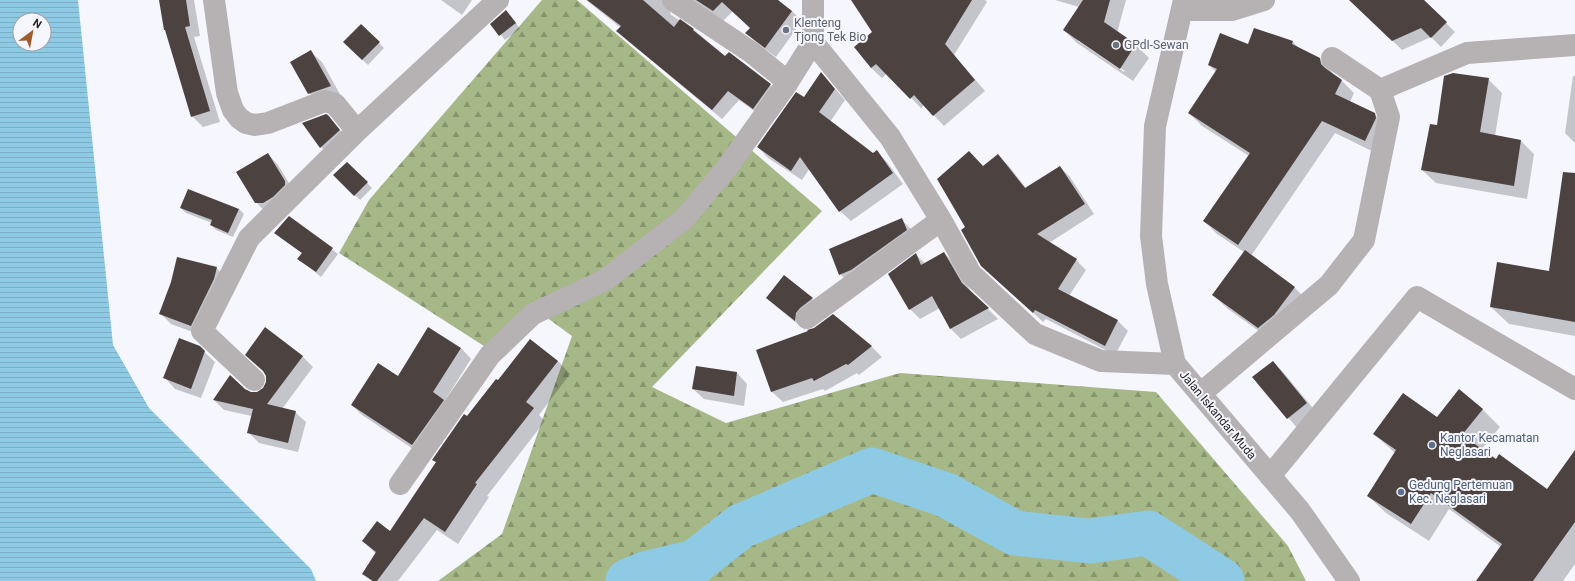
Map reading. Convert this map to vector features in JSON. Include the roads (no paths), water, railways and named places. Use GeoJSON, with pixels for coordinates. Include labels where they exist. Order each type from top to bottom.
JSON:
{"type":"FeatureCollection","features":[{"type":"Feature","properties":{"kind":"street"},"geometry":{"type":"LineString","coordinates":[[214,0],[228,93],[233,110],[239,118],[246,123],[255,125],[268,123],[325,101],[335,104],[358,131]]}},
{"type":"Feature","properties":{"kind":"street"},"geometry":{"type":"LineString","coordinates":[[254,380],[202,331],[249,238],[358,131],[498,0]]}},
{"type":"Feature","properties":{"kind":"street"},"geometry":{"type":"LineString","coordinates":[[672,0],[751,52],[788,82]]}},
{"type":"Feature","properties":{"kind":"street"},"geometry":{"type":"LineString","coordinates":[[400,484],[490,355],[533,314],[605,280],[684,219],[726,169],[788,82],[813,42],[812,0]]}},
{"type":"Feature","properties":{"kind":"street"},"geometry":{"type":"LineString","coordinates":[[1183,5],[1232,10],[1264,0]]}},
{"type":"Feature","properties":{"kind":"street","name":"Jalan Iskandar Muda"},"geometry":{"type":"LineString","coordinates":[[1183,5],[1156,126],[1151,236],[1157,284],[1174,364],[1300,511],[1349,581]]}},
{"type":"Feature","properties":{"kind":"street"},"geometry":{"type":"LineString","coordinates":[[813,42],[890,137],[941,220],[971,274],[1035,334],[1101,361],[1174,364]]}},
{"type":"Feature","properties":{"kind":"street"},"geometry":{"type":"LineString","coordinates":[[1380,90],[1468,53],[1575,44]]}},
{"type":"Feature","properties":{"kind":"street"},"geometry":{"type":"LineString","coordinates":[[1200,394],[1329,285],[1364,240],[1389,117],[1380,90],[1332,58]]}},
{"type":"Feature","properties":{"kind":"street"},"geometry":{"type":"LineString","coordinates":[[807,318],[941,220]]}},
{"type":"Feature","properties":{"kind":"street"},"geometry":{"type":"LineString","coordinates":[[1270,476],[1417,297],[1575,389]]}},
{"type":"Feature","properties":{"kind":"water"},"geometry":{"type":"Polygon","coordinates":[[[0,0],[78,0],[113,345],[149,408],[311,569],[316,581],[0,581],[0,0]]]}},
{"type":"Feature","properties":{"kind":"waterway"},"geometry":{"type":"LineString","coordinates":[[628,581],[645,574],[695,562],[741,526],[872,470],[946,495],[1015,533],[1090,541],[1148,533],[1222,581]]}},
{"type":"Feature","properties":{"kind":"place","name":"Klenteng Tjong Tek Bio"},"geometry":{"type":"Point","coordinates":[786,30]}},
{"type":"Feature","properties":{"kind":"place","name":"GPdI-Sewan"},"geometry":{"type":"Point","coordinates":[1116,45]}},
{"type":"Feature","properties":{"kind":"place","name":"Kantor Kecamatan Neglasari"},"geometry":{"type":"Point","coordinates":[1432,445]}},
{"type":"Feature","properties":{"kind":"place","name":"Gedung Pertemuan Kec. Neglasari"},"geometry":{"type":"Point","coordinates":[1401,492]}}]}
